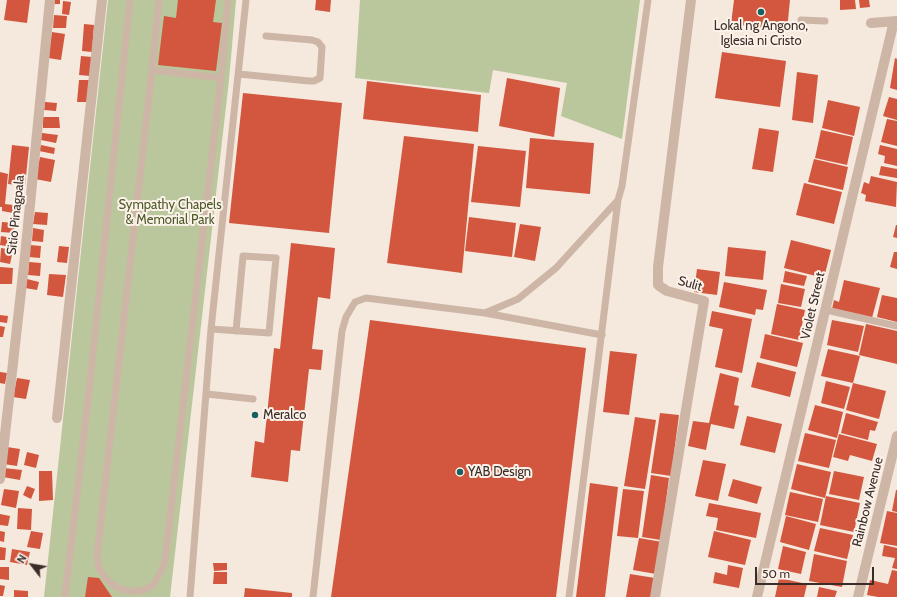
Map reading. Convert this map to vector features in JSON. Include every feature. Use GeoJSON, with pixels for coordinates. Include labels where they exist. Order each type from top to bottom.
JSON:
{"type":"FeatureCollection","features":[{"type":"Feature","properties":{"kind":"street","name":"Sitio Pinagpala"},"geometry":{"type":"LineString","coordinates":[[0,479],[24,263],[50,0]]}},
{"type":"Feature","properties":{"kind":"street"},"geometry":{"type":"LineString","coordinates":[[57,418],[102,0]]}},
{"type":"Feature","properties":{"kind":"street","name":"Sulit"},"geometry":{"type":"LineString","coordinates":[[654,597],[704,301],[667,292],[658,285],[658,267],[691,0]]}},
{"type":"Feature","properties":{"kind":"street"},"geometry":{"type":"LineString","coordinates":[[871,23],[896,21]]}},
{"type":"Feature","properties":{"kind":"street","name":"Violet Street"},"geometry":{"type":"LineString","coordinates":[[757,597],[896,21]]}},
{"type":"Feature","properties":{"kind":"street","name":"Rainbow Avenue"},"geometry":{"type":"LineString","coordinates":[[858,597],[897,436]]}},
{"type":"Feature","properties":{"kind":"lane"},"geometry":{"type":"LineString","coordinates":[[65,597],[88,400],[130,0]]}},
{"type":"Feature","properties":{"kind":"lane"},"geometry":{"type":"LineString","coordinates":[[159,0],[97,556],[100,570],[106,579],[127,596],[140,593],[151,586],[160,573],[165,561],[221,78],[228,0]]}},
{"type":"Feature","properties":{"kind":"lane"},"geometry":{"type":"LineString","coordinates":[[190,597],[211,329],[246,0]]}},
{"type":"Feature","properties":{"kind":"lane"},"geometry":{"type":"LineString","coordinates":[[569,597],[618,200],[622,186],[648,0]]}},
{"type":"Feature","properties":{"kind":"lane"},"geometry":{"type":"LineString","coordinates":[[801,20],[825,21]]}},
{"type":"Feature","properties":{"kind":"lane"},"geometry":{"type":"LineString","coordinates":[[238,74],[308,81],[314,81],[320,78],[322,47],[318,42],[312,40],[266,36]]}},
{"type":"Feature","properties":{"kind":"lane"},"geometry":{"type":"LineString","coordinates":[[152,70],[221,78]]}},
{"type":"Feature","properties":{"kind":"lane"},"geometry":{"type":"LineString","coordinates":[[485,313],[518,299],[551,272],[618,200]]}},
{"type":"Feature","properties":{"kind":"lane"},"geometry":{"type":"LineString","coordinates":[[211,329],[236,331],[270,333],[276,258],[243,256],[236,331]]}},
{"type":"Feature","properties":{"kind":"lane"},"geometry":{"type":"LineString","coordinates":[[313,597],[342,331],[346,318],[355,302],[366,298],[485,313],[602,335]]}},
{"type":"Feature","properties":{"kind":"lane"},"geometry":{"type":"LineString","coordinates":[[826,310],[897,326]]}},
{"type":"Feature","properties":{"kind":"lane"},"geometry":{"type":"LineString","coordinates":[[206,394],[253,399]]}},
{"type":"Feature","properties":{"kind":"green space","name":"Sympathy Chapels & Memorial Park"},"geometry":{"type":"Polygon","coordinates":[[[108,0],[236,0],[229,80],[170,597],[44,597],[108,0]]]}},
{"type":"Feature","properties":{"kind":"green space"},"geometry":{"type":"Polygon","coordinates":[[[360,0],[640,0],[622,139],[561,116],[567,83],[493,70],[489,93],[355,78],[360,0]]]}},
{"type":"Feature","properties":{"kind":"building"},"geometry":{"type":"Polygon","coordinates":[[[7,0],[30,0],[27,23],[4,20],[7,0]]]}},
{"type":"Feature","properties":{"kind":"building"},"geometry":{"type":"Polygon","coordinates":[[[55,0],[60,0],[60,4],[54,4],[55,0]]]}},
{"type":"Feature","properties":{"kind":"building"},"geometry":{"type":"Polygon","coordinates":[[[178,0],[216,0],[213,22],[222,23],[216,71],[158,65],[164,16],[176,18],[178,0]]]}},
{"type":"Feature","properties":{"kind":"building"},"geometry":{"type":"Polygon","coordinates":[[[316,0],[331,0],[330,12],[315,10],[316,0]]]}},
{"type":"Feature","properties":{"kind":"building","name":"Lokal ng Angono, Iglesia ni Cristo"},"geometry":{"type":"Polygon","coordinates":[[[734,0],[790,0],[787,30],[731,24],[734,0]]]}},
{"type":"Feature","properties":{"kind":"building"},"geometry":{"type":"Polygon","coordinates":[[[840,0],[855,0],[856,9],[840,10],[840,0]]]}},
{"type":"Feature","properties":{"kind":"building"},"geometry":{"type":"Polygon","coordinates":[[[859,0],[869,0],[870,7],[860,8],[859,0]]]}},
{"type":"Feature","properties":{"kind":"building"},"geometry":{"type":"Polygon","coordinates":[[[63,1],[71,2],[69,15],[62,14],[63,1]]]}},
{"type":"Feature","properties":{"kind":"building"},"geometry":{"type":"Polygon","coordinates":[[[54,15],[67,16],[66,28],[53,28],[54,15]]]}},
{"type":"Feature","properties":{"kind":"building"},"geometry":{"type":"Polygon","coordinates":[[[84,24],[94,25],[92,52],[82,51],[84,24]]]}},
{"type":"Feature","properties":{"kind":"building"},"geometry":{"type":"Polygon","coordinates":[[[52,32],[65,34],[61,60],[48,58],[52,32]]]}},
{"type":"Feature","properties":{"kind":"building"},"geometry":{"type":"Polygon","coordinates":[[[722,52],[786,61],[780,107],[715,98],[722,52]]]}},
{"type":"Feature","properties":{"kind":"building"},"geometry":{"type":"Polygon","coordinates":[[[81,56],[92,57],[90,76],[79,75],[81,56]]]}},
{"type":"Feature","properties":{"kind":"building"},"geometry":{"type":"Polygon","coordinates":[[[895,58],[897,59],[897,90],[890,88],[895,58]]]}},
{"type":"Feature","properties":{"kind":"building"},"geometry":{"type":"Polygon","coordinates":[[[797,72],[818,75],[813,123],[792,120],[797,72]]]}},
{"type":"Feature","properties":{"kind":"building"},"geometry":{"type":"Polygon","coordinates":[[[507,78],[560,88],[554,137],[499,126],[507,78]]]}},
{"type":"Feature","properties":{"kind":"building"},"geometry":{"type":"Polygon","coordinates":[[[79,80],[91,80],[89,102],[77,102],[79,80]]]}},
{"type":"Feature","properties":{"kind":"building"},"geometry":{"type":"Polygon","coordinates":[[[367,81],[481,95],[478,132],[363,119],[367,81]]]}},
{"type":"Feature","properties":{"kind":"building"},"geometry":{"type":"Polygon","coordinates":[[[243,93],[342,103],[329,233],[229,223],[243,93]]]}},
{"type":"Feature","properties":{"kind":"building"},"geometry":{"type":"Polygon","coordinates":[[[889,97],[897,99],[897,120],[883,116],[889,97]]]}},
{"type":"Feature","properties":{"kind":"building"},"geometry":{"type":"Polygon","coordinates":[[[828,100],[860,107],[854,136],[822,128],[828,100]]]}},
{"type":"Feature","properties":{"kind":"building"},"geometry":{"type":"Polygon","coordinates":[[[45,102],[57,103],[56,111],[44,110],[45,102]]]}},
{"type":"Feature","properties":{"kind":"building"},"geometry":{"type":"Polygon","coordinates":[[[43,117],[59,117],[60,128],[43,128],[43,117]]]}},
{"type":"Feature","properties":{"kind":"building"},"geometry":{"type":"Polygon","coordinates":[[[887,119],[897,121],[897,146],[881,142],[887,119]]]}},
{"type":"Feature","properties":{"kind":"building"},"geometry":{"type":"Polygon","coordinates":[[[759,128],[779,131],[773,172],[752,169],[759,128]]]}},
{"type":"Feature","properties":{"kind":"building"},"geometry":{"type":"Polygon","coordinates":[[[821,130],[853,137],[847,165],[815,158],[821,130]]]}},
{"type":"Feature","properties":{"kind":"building"},"geometry":{"type":"Polygon","coordinates":[[[42,133],[58,135],[56,143],[41,140],[42,133]]]}},
{"type":"Feature","properties":{"kind":"building"},"geometry":{"type":"Polygon","coordinates":[[[404,136],[474,144],[462,273],[387,263],[404,136]]]}},
{"type":"Feature","properties":{"kind":"building"},"geometry":{"type":"Polygon","coordinates":[[[530,138],[594,143],[590,194],[526,188],[530,138]]]}},
{"type":"Feature","properties":{"kind":"building"},"geometry":{"type":"Polygon","coordinates":[[[12,145],[29,147],[25,186],[8,184],[12,145]]]}},
{"type":"Feature","properties":{"kind":"building"},"geometry":{"type":"Polygon","coordinates":[[[41,145],[55,148],[54,154],[39,151],[41,145]]]}},
{"type":"Feature","properties":{"kind":"building"},"geometry":{"type":"Polygon","coordinates":[[[880,145],[897,149],[897,166],[884,163],[885,156],[878,154],[880,145]]]}},
{"type":"Feature","properties":{"kind":"building"},"geometry":{"type":"Polygon","coordinates":[[[478,146],[526,151],[520,207],[471,202],[478,146]]]}},
{"type":"Feature","properties":{"kind":"building"},"geometry":{"type":"Polygon","coordinates":[[[40,157],[55,160],[51,182],[35,179],[40,157]]]}},
{"type":"Feature","properties":{"kind":"building"},"geometry":{"type":"Polygon","coordinates":[[[814,159],[848,167],[843,190],[808,182],[814,159]]]}},
{"type":"Feature","properties":{"kind":"building"},"geometry":{"type":"Polygon","coordinates":[[[881,166],[897,169],[897,178],[879,175],[881,166]]]}},
{"type":"Feature","properties":{"kind":"building"},"geometry":{"type":"Polygon","coordinates":[[[0,172],[8,174],[5,204],[20,206],[19,214],[2,211],[2,207],[0,207],[0,172]]]}},
{"type":"Feature","properties":{"kind":"building"},"geometry":{"type":"Polygon","coordinates":[[[871,176],[897,182],[896,207],[865,201],[866,195],[861,193],[864,182],[869,184],[871,176]]]}},
{"type":"Feature","properties":{"kind":"building"},"geometry":{"type":"Polygon","coordinates":[[[804,183],[842,192],[834,224],[796,215],[804,183]]]}},
{"type":"Feature","properties":{"kind":"building"},"geometry":{"type":"Polygon","coordinates":[[[35,212],[48,213],[47,225],[33,224],[35,212]]]}},
{"type":"Feature","properties":{"kind":"building"},"geometry":{"type":"Polygon","coordinates":[[[469,217],[516,223],[512,257],[465,251],[469,217]]]}},
{"type":"Feature","properties":{"kind":"building"},"geometry":{"type":"Polygon","coordinates":[[[2,222],[15,223],[14,233],[1,232],[2,222]]]}},
{"type":"Feature","properties":{"kind":"building"},"geometry":{"type":"Polygon","coordinates":[[[520,224],[541,227],[535,261],[514,257],[520,224]]]}},
{"type":"Feature","properties":{"kind":"building"},"geometry":{"type":"Polygon","coordinates":[[[897,225],[897,238],[893,237],[897,225]]]}},
{"type":"Feature","properties":{"kind":"building"},"geometry":{"type":"Polygon","coordinates":[[[33,228],[44,230],[43,242],[32,241],[33,228]]]}},
{"type":"Feature","properties":{"kind":"building"},"geometry":{"type":"Polygon","coordinates":[[[1,236],[12,238],[11,247],[0,245],[1,236]]]}},
{"type":"Feature","properties":{"kind":"building"},"geometry":{"type":"Polygon","coordinates":[[[791,240],[831,250],[824,278],[784,268],[791,240]]]}},
{"type":"Feature","properties":{"kind":"building"},"geometry":{"type":"Polygon","coordinates":[[[291,243],[335,248],[330,299],[318,297],[312,349],[323,350],[321,370],[309,369],[300,451],[291,450],[288,482],[251,477],[255,441],[264,443],[274,348],[280,349],[291,243]]]}},
{"type":"Feature","properties":{"kind":"building"},"geometry":{"type":"Polygon","coordinates":[[[30,245],[41,246],[40,258],[29,257],[30,245]]]}},
{"type":"Feature","properties":{"kind":"building"},"geometry":{"type":"Polygon","coordinates":[[[59,246],[69,247],[67,263],[57,262],[59,246]]]}},
{"type":"Feature","properties":{"kind":"building"},"geometry":{"type":"Polygon","coordinates":[[[728,247],[766,251],[763,280],[725,276],[728,247]]]}},
{"type":"Feature","properties":{"kind":"building"},"geometry":{"type":"Polygon","coordinates":[[[1,248],[13,250],[10,264],[0,262],[1,248]]]}},
{"type":"Feature","properties":{"kind":"building"},"geometry":{"type":"Polygon","coordinates":[[[894,252],[897,252],[897,269],[890,267],[894,252]]]}},
{"type":"Feature","properties":{"kind":"building"},"geometry":{"type":"Polygon","coordinates":[[[29,262],[41,263],[40,276],[28,275],[29,262]]]}},
{"type":"Feature","properties":{"kind":"building"},"geometry":{"type":"Polygon","coordinates":[[[0,267],[13,268],[12,284],[0,284],[0,267]]]}},
{"type":"Feature","properties":{"kind":"building"},"geometry":{"type":"Polygon","coordinates":[[[697,269],[720,272],[717,295],[694,292],[697,269]]]}},
{"type":"Feature","properties":{"kind":"building"},"geometry":{"type":"Polygon","coordinates":[[[785,271],[807,276],[804,286],[783,282],[785,271]]]}},
{"type":"Feature","properties":{"kind":"building"},"geometry":{"type":"Polygon","coordinates":[[[49,274],[66,275],[63,297],[47,295],[49,274]]]}},
{"type":"Feature","properties":{"kind":"building"},"geometry":{"type":"Polygon","coordinates":[[[27,279],[39,282],[37,290],[25,288],[27,279]]]}},
{"type":"Feature","properties":{"kind":"building"},"geometry":{"type":"Polygon","coordinates":[[[844,280],[880,288],[872,318],[832,309],[834,300],[839,302],[844,280]]]}},
{"type":"Feature","properties":{"kind":"building"},"geometry":{"type":"Polygon","coordinates":[[[724,282],[767,290],[763,310],[756,309],[755,315],[719,307],[724,282]]]}},
{"type":"Feature","properties":{"kind":"building"},"geometry":{"type":"Polygon","coordinates":[[[781,284],[805,289],[801,307],[778,303],[781,284]]]}},
{"type":"Feature","properties":{"kind":"building"},"geometry":{"type":"Polygon","coordinates":[[[882,295],[897,298],[897,322],[877,317],[882,295]]]}},
{"type":"Feature","properties":{"kind":"building"},"geometry":{"type":"Polygon","coordinates":[[[777,304],[805,310],[799,340],[771,334],[777,304]]]}},
{"type":"Feature","properties":{"kind":"building"},"geometry":{"type":"Polygon","coordinates":[[[712,311],[752,319],[742,373],[715,367],[723,329],[709,326],[712,311]]]}},
{"type":"Feature","properties":{"kind":"building"},"geometry":{"type":"Polygon","coordinates":[[[0,315],[8,316],[7,323],[0,322],[0,315]]]}},
{"type":"Feature","properties":{"kind":"building","name":"YAB Design"},"geometry":{"type":"Polygon","coordinates":[[[370,320],[586,348],[556,597],[331,597],[370,320]]]}},
{"type":"Feature","properties":{"kind":"building"},"geometry":{"type":"Polygon","coordinates":[[[832,320],[864,326],[858,352],[827,345],[832,320]]]}},
{"type":"Feature","properties":{"kind":"building"},"geometry":{"type":"Polygon","coordinates":[[[866,324],[897,331],[897,364],[859,355],[866,324]]]}},
{"type":"Feature","properties":{"kind":"building"},"geometry":{"type":"Polygon","coordinates":[[[0,326],[5,327],[3,337],[0,337],[0,326]]]}},
{"type":"Feature","properties":{"kind":"building"},"geometry":{"type":"Polygon","coordinates":[[[765,334],[803,343],[797,367],[760,358],[765,334]]]}},
{"type":"Feature","properties":{"kind":"building"},"geometry":{"type":"Polygon","coordinates":[[[828,349],[860,356],[853,383],[821,376],[828,349]]]}},
{"type":"Feature","properties":{"kind":"building"},"geometry":{"type":"Polygon","coordinates":[[[610,351],[637,354],[629,415],[603,412],[610,351]]]}},
{"type":"Feature","properties":{"kind":"building"},"geometry":{"type":"Polygon","coordinates":[[[757,362],[796,372],[790,397],[751,387],[757,362]]]}},
{"type":"Feature","properties":{"kind":"building"},"geometry":{"type":"Polygon","coordinates":[[[0,372],[7,373],[5,384],[0,383],[0,372]]]}},
{"type":"Feature","properties":{"kind":"building"},"geometry":{"type":"Polygon","coordinates":[[[720,373],[739,378],[734,405],[739,406],[734,429],[711,424],[706,450],[688,446],[693,421],[709,423],[720,373]]]}},
{"type":"Feature","properties":{"kind":"building"},"geometry":{"type":"Polygon","coordinates":[[[17,378],[30,380],[26,399],[13,397],[17,378]]]}},
{"type":"Feature","properties":{"kind":"building"},"geometry":{"type":"Polygon","coordinates":[[[826,381],[850,387],[844,409],[821,403],[826,381]]]}},
{"type":"Feature","properties":{"kind":"building"},"geometry":{"type":"Polygon","coordinates":[[[853,383],[886,391],[879,419],[846,410],[853,383]]]}},
{"type":"Feature","properties":{"kind":"building"},"geometry":{"type":"Polygon","coordinates":[[[815,405],[843,412],[837,438],[808,430],[815,405]]]}},
{"type":"Feature","properties":{"kind":"building"},"geometry":{"type":"Polygon","coordinates":[[[660,413],[679,415],[671,476],[651,473],[660,413]]]}},
{"type":"Feature","properties":{"kind":"building"},"geometry":{"type":"Polygon","coordinates":[[[846,413],[878,422],[875,431],[870,430],[868,440],[841,433],[846,413]]]}},
{"type":"Feature","properties":{"kind":"building"},"geometry":{"type":"Polygon","coordinates":[[[747,416],[782,424],[775,453],[740,445],[747,416]]]}},
{"type":"Feature","properties":{"kind":"building"},"geometry":{"type":"Polygon","coordinates":[[[635,417],[656,420],[645,489],[624,486],[635,417]]]}},
{"type":"Feature","properties":{"kind":"building"},"geometry":{"type":"Polygon","coordinates":[[[805,433],[836,440],[829,468],[798,461],[805,433]]]}},
{"type":"Feature","properties":{"kind":"building"},"geometry":{"type":"Polygon","coordinates":[[[839,434],[877,444],[872,461],[850,455],[848,461],[833,457],[839,434]]]}},
{"type":"Feature","properties":{"kind":"building"},"geometry":{"type":"Polygon","coordinates":[[[7,447],[20,449],[17,466],[4,464],[7,447]]]}},
{"type":"Feature","properties":{"kind":"building"},"geometry":{"type":"Polygon","coordinates":[[[27,452],[39,455],[36,468],[24,465],[27,452]]]}},
{"type":"Feature","properties":{"kind":"building"},"geometry":{"type":"Polygon","coordinates":[[[703,460],[726,464],[718,501],[695,496],[703,460]]]}},
{"type":"Feature","properties":{"kind":"building"},"geometry":{"type":"Polygon","coordinates":[[[797,464],[831,472],[825,498],[791,489],[797,464]]]}},
{"type":"Feature","properties":{"kind":"building"},"geometry":{"type":"Polygon","coordinates":[[[4,468],[22,470],[20,480],[3,477],[4,468]]]}},
{"type":"Feature","properties":{"kind":"building"},"geometry":{"type":"Polygon","coordinates":[[[39,471],[52,471],[53,500],[39,501],[39,471]]]}},
{"type":"Feature","properties":{"kind":"building"},"geometry":{"type":"Polygon","coordinates":[[[834,471],[864,477],[859,500],[829,494],[834,471]]]}},
{"type":"Feature","properties":{"kind":"building"},"geometry":{"type":"Polygon","coordinates":[[[651,475],[669,478],[661,540],[642,537],[651,475]]]}},
{"type":"Feature","properties":{"kind":"building"},"geometry":{"type":"Polygon","coordinates":[[[733,479],[762,487],[757,504],[728,496],[733,479]]]}},
{"type":"Feature","properties":{"kind":"building"},"geometry":{"type":"Polygon","coordinates":[[[590,483],[618,487],[605,597],[576,597],[590,483]]]}},
{"type":"Feature","properties":{"kind":"building"},"geometry":{"type":"Polygon","coordinates":[[[27,486],[35,489],[31,499],[23,495],[27,486]]]}},
{"type":"Feature","properties":{"kind":"building"},"geometry":{"type":"Polygon","coordinates":[[[4,489],[19,491],[16,508],[1,505],[4,489]]]}},
{"type":"Feature","properties":{"kind":"building"},"geometry":{"type":"Polygon","coordinates":[[[623,489],[644,491],[638,538],[617,536],[623,489]]]}},
{"type":"Feature","properties":{"kind":"building"},"geometry":{"type":"Polygon","coordinates":[[[897,490],[897,512],[892,511],[897,490]]]}},
{"type":"Feature","properties":{"kind":"building"},"geometry":{"type":"Polygon","coordinates":[[[790,492],[823,499],[818,522],[785,515],[790,492]]]}},
{"type":"Feature","properties":{"kind":"building"},"geometry":{"type":"Polygon","coordinates":[[[826,496],[860,503],[854,532],[820,525],[826,496]]]}},
{"type":"Feature","properties":{"kind":"building"},"geometry":{"type":"Polygon","coordinates":[[[709,503],[761,513],[756,538],[716,530],[718,518],[706,516],[709,503]]]}},
{"type":"Feature","properties":{"kind":"building"},"geometry":{"type":"Polygon","coordinates":[[[18,508],[32,509],[31,530],[17,529],[18,508]]]}},
{"type":"Feature","properties":{"kind":"building"},"geometry":{"type":"Polygon","coordinates":[[[887,511],[897,513],[897,546],[880,543],[887,511]]]}},
{"type":"Feature","properties":{"kind":"building"},"geometry":{"type":"Polygon","coordinates":[[[0,514],[10,516],[8,526],[0,525],[0,514]]]}},
{"type":"Feature","properties":{"kind":"building"},"geometry":{"type":"Polygon","coordinates":[[[786,516],[816,524],[809,550],[780,542],[786,516]]]}},
{"type":"Feature","properties":{"kind":"building"},"geometry":{"type":"Polygon","coordinates":[[[820,528],[853,535],[847,559],[814,551],[820,528]]]}},
{"type":"Feature","properties":{"kind":"building"},"geometry":{"type":"Polygon","coordinates":[[[0,531],[5,532],[4,542],[0,541],[0,531]]]}},
{"type":"Feature","properties":{"kind":"building"},"geometry":{"type":"Polygon","coordinates":[[[31,531],[43,533],[40,549],[27,547],[31,531]]]}},
{"type":"Feature","properties":{"kind":"building"},"geometry":{"type":"Polygon","coordinates":[[[714,531],[751,540],[745,565],[708,557],[714,531]]]}},
{"type":"Feature","properties":{"kind":"building"},"geometry":{"type":"Polygon","coordinates":[[[639,538],[662,542],[656,574],[633,570],[639,538]]]}},
{"type":"Feature","properties":{"kind":"building"},"geometry":{"type":"Polygon","coordinates":[[[884,545],[897,548],[897,569],[892,568],[895,558],[882,556],[884,545]]]}},
{"type":"Feature","properties":{"kind":"building"},"geometry":{"type":"Polygon","coordinates":[[[783,546],[806,552],[801,574],[778,569],[783,546]]]}},
{"type":"Feature","properties":{"kind":"building"},"geometry":{"type":"Polygon","coordinates":[[[0,547],[6,548],[5,560],[0,560],[0,547]]]}},
{"type":"Feature","properties":{"kind":"building"},"geometry":{"type":"Polygon","coordinates":[[[12,549],[30,552],[27,565],[10,562],[12,549]]]}},
{"type":"Feature","properties":{"kind":"building"},"geometry":{"type":"Polygon","coordinates":[[[814,554],[847,561],[842,587],[809,581],[814,554]]]}},
{"type":"Feature","properties":{"kind":"building"},"geometry":{"type":"Polygon","coordinates":[[[213,563],[227,563],[227,570],[214,571],[213,563]]]}},
{"type":"Feature","properties":{"kind":"building"},"geometry":{"type":"Polygon","coordinates":[[[728,565],[743,568],[739,588],[713,583],[715,572],[727,575],[728,565]]]}},
{"type":"Feature","properties":{"kind":"building"},"geometry":{"type":"Polygon","coordinates":[[[0,567],[9,567],[9,580],[0,579],[0,567]]]}},
{"type":"Feature","properties":{"kind":"building"},"geometry":{"type":"Polygon","coordinates":[[[892,570],[897,571],[897,597],[878,597],[867,595],[870,580],[888,584],[892,570]]]}},
{"type":"Feature","properties":{"kind":"building"},"geometry":{"type":"Polygon","coordinates":[[[214,572],[227,572],[227,584],[213,584],[214,572]]]}},
{"type":"Feature","properties":{"kind":"building"},"geometry":{"type":"Polygon","coordinates":[[[630,574],[655,578],[652,597],[626,597],[630,574]]]}},
{"type":"Feature","properties":{"kind":"building"},"geometry":{"type":"Polygon","coordinates":[[[88,577],[99,578],[112,597],[85,597],[88,577]]]}},
{"type":"Feature","properties":{"kind":"building"},"geometry":{"type":"Polygon","coordinates":[[[779,578],[807,584],[804,597],[775,597],[779,578]]]}},
{"type":"Feature","properties":{"kind":"building"},"geometry":{"type":"Polygon","coordinates":[[[0,585],[5,586],[3,596],[0,596],[0,585]]]}},
{"type":"Feature","properties":{"kind":"building"},"geometry":{"type":"Polygon","coordinates":[[[819,587],[837,591],[835,597],[817,597],[819,587]]]}},
{"type":"Feature","properties":{"kind":"building"},"geometry":{"type":"Polygon","coordinates":[[[245,588],[292,593],[292,597],[244,597],[245,588]]]}},
{"type":"Feature","properties":{"kind":"building"},"geometry":{"type":"Polygon","coordinates":[[[14,590],[28,591],[28,597],[14,597],[14,590]]]}},
{"type":"Feature","properties":{"kind":"place","name":"Lokal ng Angono, Iglesia ni Cristo"},"geometry":{"type":"Point","coordinates":[761,12]}},
{"type":"Feature","properties":{"kind":"place","name":"Meralco"},"geometry":{"type":"Point","coordinates":[255,415]}},
{"type":"Feature","properties":{"kind":"place","name":"YAB Design"},"geometry":{"type":"Point","coordinates":[460,472]}}]}
